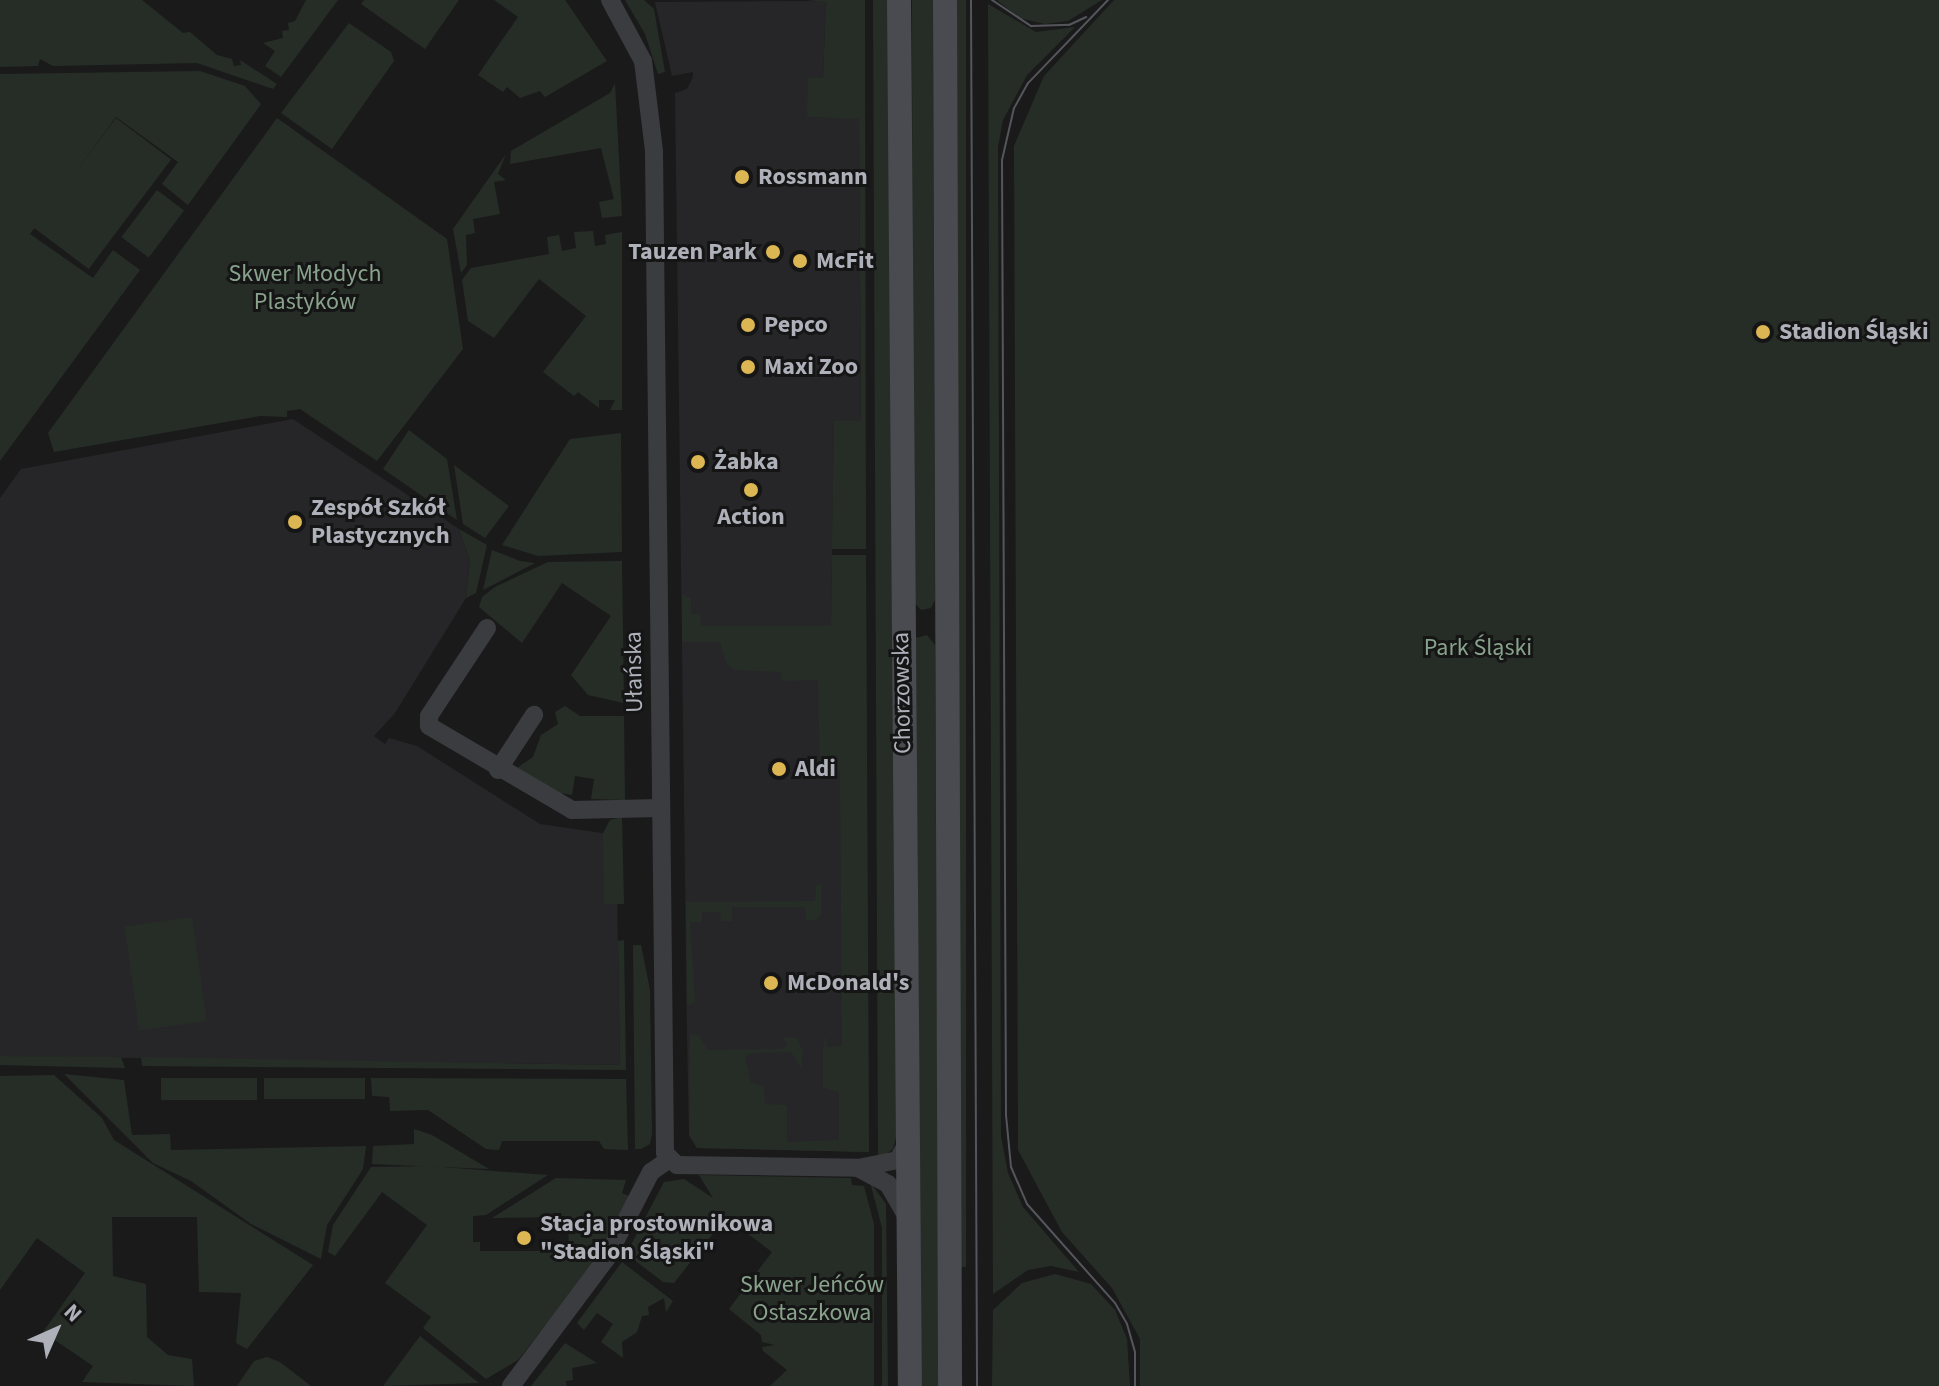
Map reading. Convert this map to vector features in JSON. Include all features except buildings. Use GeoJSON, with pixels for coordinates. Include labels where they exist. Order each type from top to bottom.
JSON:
{"type":"FeatureCollection","features":[{"type":"Feature","properties":{"kind":"main road","name":"Chorzowska"},"geometry":{"type":"LineString","coordinates":[[899,0],[910,1386]]}},
{"type":"Feature","properties":{"kind":"main road","name":"Chorzowska"},"geometry":{"type":"LineString","coordinates":[[945,0],[950,1386]]}},
{"type":"Feature","properties":{"kind":"main road"},"geometry":{"type":"LineString","coordinates":[[902,621],[946,622]]}},
{"type":"Feature","properties":{"kind":"street","name":"Ułańska"},"geometry":{"type":"LineString","coordinates":[[610,0],[643,61],[653,129],[663,1137],[668,1160]]}},
{"type":"Feature","properties":{"kind":"street"},"geometry":{"type":"LineString","coordinates":[[487,628],[429,716],[429,726],[498,770],[572,810],[660,808]]}},
{"type":"Feature","properties":{"kind":"street"},"geometry":{"type":"LineString","coordinates":[[498,770],[534,715]]}},
{"type":"Feature","properties":{"kind":"street"},"geometry":{"type":"LineString","coordinates":[[511,1386],[606,1259],[651,1172],[668,1160],[677,1165],[858,1168],[898,1160],[908,1140]]}},
{"type":"Feature","properties":{"kind":"street"},"geometry":{"type":"LineString","coordinates":[[858,1168],[888,1184],[909,1221]]}},
{"type":"Feature","properties":{"kind":"shaded area"},"geometry":{"type":"Polygon","coordinates":[[[826,1],[823,79],[808,117],[859,118],[861,421],[834,422],[831,626],[866,627],[869,1152],[697,1148],[689,1135],[675,93],[687,89],[693,72],[672,76],[655,2],[826,1]]]}},
{"type":"Feature","properties":{"kind":"shaded area"},"geometry":{"type":"Polygon","coordinates":[[[293,419],[459,529],[470,561],[466,598],[395,713],[374,736],[385,744],[389,738],[417,746],[540,824],[616,835],[620,1065],[0,1056],[0,498],[21,469],[293,419]]]}},
{"type":"Feature","properties":{"kind":"green space"},"geometry":{"type":"Polygon","coordinates":[[[0,0],[142,0],[183,33],[190,32],[217,55],[232,59],[234,66],[241,65],[240,60],[277,84],[273,89],[197,63],[53,66],[40,59],[38,66],[0,67],[0,0]]]}},
{"type":"Feature","properties":{"kind":"green space"},"geometry":{"type":"Polygon","coordinates":[[[306,0],[338,0],[281,77],[265,66],[275,51],[263,43],[283,38],[282,31],[289,30],[288,23],[295,21],[306,0]]]}},
{"type":"Feature","properties":{"kind":"green space"},"geometry":{"type":"Polygon","coordinates":[[[364,0],[459,0],[425,49],[361,4],[364,0]]]}},
{"type":"Feature","properties":{"kind":"green space"},"geometry":{"type":"Polygon","coordinates":[[[494,0],[565,0],[607,61],[545,97],[540,91],[520,98],[507,87],[503,92],[478,75],[518,17],[494,0]]]}},
{"type":"Feature","properties":{"kind":"green space"},"geometry":{"type":"Polygon","coordinates":[[[625,0],[644,0],[654,9],[665,72],[658,74],[645,34],[625,0]]]}},
{"type":"Feature","properties":{"kind":"green space"},"geometry":{"type":"Polygon","coordinates":[[[806,0],[865,0],[866,549],[832,549],[834,421],[861,421],[859,119],[807,117],[808,78],[823,78],[826,2],[806,0]]]}},
{"type":"Feature","properties":{"kind":"green space"},"geometry":{"type":"Polygon","coordinates":[[[873,0],[888,0],[897,1134],[893,1149],[878,1160],[873,0]]]}},
{"type":"Feature","properties":{"kind":"green space"},"geometry":{"type":"Polygon","coordinates":[[[912,0],[933,0],[935,600],[931,608],[921,610],[913,601],[912,0]]]}},
{"type":"Feature","properties":{"kind":"green space"},"geometry":{"type":"Polygon","coordinates":[[[955,0],[966,0],[966,1267],[955,1267],[955,0]]]}},
{"type":"Feature","properties":{"kind":"green space"},"geometry":{"type":"Polygon","coordinates":[[[997,0],[1102,0],[1068,21],[1045,24],[1019,18],[997,0]]]}},
{"type":"Feature","properties":{"kind":"green space","name":"Park Śląski"},"geometry":{"type":"Polygon","coordinates":[[[1114,0],[1939,0],[1939,1386],[1140,1386],[1140,1339],[1112,1288],[1062,1232],[1018,1150],[1014,146],[1044,76],[1114,0]]]}},
{"type":"Feature","properties":{"kind":"green space"},"geometry":{"type":"Polygon","coordinates":[[[988,4],[1036,32],[1075,27],[1027,75],[1003,120],[998,147],[1001,1136],[1008,1173],[1023,1207],[1079,1272],[1051,1266],[1028,1270],[993,1294],[988,4]]]}},
{"type":"Feature","properties":{"kind":"green space"},"geometry":{"type":"Polygon","coordinates":[[[349,23],[391,52],[394,61],[332,149],[281,113],[349,23]]]}},
{"type":"Feature","properties":{"kind":"green space"},"geometry":{"type":"Polygon","coordinates":[[[200,71],[245,86],[261,104],[188,205],[162,184],[178,162],[116,117],[30,234],[93,278],[113,250],[140,270],[0,461],[0,74],[200,71]]]}},
{"type":"Feature","properties":{"kind":"green space"},"geometry":{"type":"Polygon","coordinates":[[[615,83],[622,216],[602,218],[599,202],[614,199],[601,148],[510,164],[511,151],[610,93],[615,83]]]}},
{"type":"Feature","properties":{"kind":"green space"},"geometry":{"type":"Polygon","coordinates":[[[116,118],[171,160],[89,269],[34,227],[116,118]]]}},
{"type":"Feature","properties":{"kind":"green space","name":"Skwer Młodych Plastyków"},"geometry":{"type":"Polygon","coordinates":[[[277,118],[447,239],[463,349],[377,461],[300,409],[287,411],[287,417],[260,416],[54,452],[48,433],[277,118]]]}},
{"type":"Feature","properties":{"kind":"green space"},"geometry":{"type":"Polygon","coordinates":[[[506,154],[498,174],[506,180],[494,182],[500,214],[473,219],[475,233],[466,235],[467,265],[461,273],[453,229],[506,154]]]}},
{"type":"Feature","properties":{"kind":"green space"},"geometry":{"type":"Polygon","coordinates":[[[157,190],[184,210],[149,258],[121,237],[157,190]]]}},
{"type":"Feature","properties":{"kind":"green space"},"geometry":{"type":"Polygon","coordinates":[[[593,231],[595,246],[606,244],[605,235],[622,232],[622,410],[610,410],[615,400],[599,400],[599,408],[578,392],[574,396],[543,372],[586,316],[539,279],[494,338],[468,321],[462,280],[471,268],[549,254],[547,237],[559,235],[562,251],[576,248],[574,232],[593,231]]]}},
{"type":"Feature","properties":{"kind":"green space"},"geometry":{"type":"Polygon","coordinates":[[[409,430],[447,459],[457,520],[383,469],[409,430]]]}},
{"type":"Feature","properties":{"kind":"green space"},"geometry":{"type":"Polygon","coordinates":[[[621,433],[622,552],[538,556],[502,545],[570,439],[621,433]]]}},
{"type":"Feature","properties":{"kind":"green space"},"geometry":{"type":"Polygon","coordinates":[[[454,465],[509,506],[485,538],[463,524],[454,465]]]}},
{"type":"Feature","properties":{"kind":"green space"},"geometry":{"type":"Polygon","coordinates":[[[459,529],[487,545],[476,593],[466,598],[470,561],[459,529]]]}},
{"type":"Feature","properties":{"kind":"green space"},"geometry":{"type":"Polygon","coordinates":[[[492,550],[520,561],[535,563],[483,590],[492,550]]]}},
{"type":"Feature","properties":{"kind":"green space"},"geometry":{"type":"Polygon","coordinates":[[[832,555],[866,555],[869,1152],[697,1148],[689,1135],[690,1034],[699,1036],[708,1050],[782,1049],[787,1045],[783,1037],[797,1038],[803,1052],[801,1068],[791,1052],[751,1053],[745,1057],[751,1083],[764,1086],[765,1104],[787,1105],[787,1142],[839,1140],[839,1092],[823,1088],[823,1048],[826,1034],[827,1047],[842,1046],[840,771],[820,770],[818,680],[782,681],[781,672],[735,670],[726,663],[720,642],[682,642],[682,594],[691,599],[691,614],[700,614],[701,626],[831,626],[832,555]]]}},
{"type":"Feature","properties":{"kind":"green space"},"geometry":{"type":"Polygon","coordinates":[[[622,561],[624,703],[588,695],[571,675],[611,616],[562,583],[522,643],[479,607],[482,597],[495,587],[548,562],[622,561]]]}},
{"type":"Feature","properties":{"kind":"green space"},"geometry":{"type":"Polygon","coordinates":[[[927,635],[935,645],[939,1386],[921,1386],[916,638],[927,635]]]}},
{"type":"Feature","properties":{"kind":"green space"},"geometry":{"type":"Polygon","coordinates":[[[565,706],[580,716],[624,716],[625,800],[591,799],[594,779],[575,776],[572,795],[560,793],[517,768],[533,757],[541,735],[558,724],[555,712],[565,706]]]}},
{"type":"Feature","properties":{"kind":"green space"},"geometry":{"type":"Polygon","coordinates":[[[622,817],[624,904],[604,904],[603,833],[610,820],[622,817]]]}},
{"type":"Feature","properties":{"kind":"green space"},"geometry":{"type":"Polygon","coordinates":[[[816,885],[821,885],[821,914],[816,920],[806,921],[805,907],[732,907],[732,921],[721,921],[720,912],[702,912],[702,922],[690,922],[695,1002],[687,1006],[686,902],[815,901],[816,885]]]}},
{"type":"Feature","properties":{"kind":"green space"},"geometry":{"type":"Polygon","coordinates":[[[192,917],[207,1021],[139,1030],[125,926],[192,917]]]}},
{"type":"Feature","properties":{"kind":"green space"},"geometry":{"type":"Polygon","coordinates":[[[624,940],[626,1070],[142,1066],[141,1057],[620,1065],[618,941],[624,940]]]}},
{"type":"Feature","properties":{"kind":"green space"},"geometry":{"type":"Polygon","coordinates":[[[633,945],[641,945],[650,990],[652,1134],[650,1144],[641,1149],[635,1149],[633,945]]]}},
{"type":"Feature","properties":{"kind":"green space"},"geometry":{"type":"Polygon","coordinates":[[[0,1056],[121,1057],[125,1068],[0,1065],[0,1056]]]}},
{"type":"Feature","properties":{"kind":"green space"},"geometry":{"type":"Polygon","coordinates":[[[64,1074],[124,1080],[132,1135],[170,1134],[171,1150],[366,1146],[363,1169],[327,1225],[321,1259],[251,1224],[191,1181],[153,1163],[64,1074]]]}},
{"type":"Feature","properties":{"kind":"green space"},"geometry":{"type":"Polygon","coordinates":[[[54,1075],[102,1118],[114,1140],[313,1265],[247,1349],[236,1343],[241,1293],[199,1292],[197,1217],[112,1217],[113,1276],[146,1284],[147,1337],[168,1355],[192,1359],[194,1386],[82,1382],[93,1366],[43,1332],[85,1273],[37,1238],[0,1290],[0,1076],[54,1075]]]}},
{"type":"Feature","properties":{"kind":"green space"},"geometry":{"type":"Polygon","coordinates":[[[161,1078],[257,1078],[257,1100],[161,1100],[161,1078]]]}},
{"type":"Feature","properties":{"kind":"green space"},"geometry":{"type":"Polygon","coordinates":[[[264,1078],[365,1078],[365,1099],[264,1099],[264,1078]]]}},
{"type":"Feature","properties":{"kind":"green space"},"geometry":{"type":"Polygon","coordinates":[[[371,1078],[626,1079],[628,1150],[604,1149],[599,1141],[502,1141],[499,1150],[486,1149],[428,1110],[390,1111],[389,1097],[372,1096],[371,1078]]]}},
{"type":"Feature","properties":{"kind":"green space"},"geometry":{"type":"Polygon","coordinates":[[[414,1129],[432,1135],[489,1169],[372,1164],[373,1146],[414,1144],[414,1129]]]}},
{"type":"Feature","properties":{"kind":"green space"},"geometry":{"type":"Polygon","coordinates":[[[429,1166],[548,1175],[486,1215],[473,1216],[473,1242],[480,1242],[480,1251],[569,1251],[568,1217],[492,1218],[556,1178],[626,1180],[622,1193],[629,1196],[591,1267],[518,1360],[486,1379],[423,1328],[431,1317],[385,1283],[427,1225],[382,1192],[335,1256],[328,1252],[333,1225],[371,1167],[429,1166]]]}},
{"type":"Feature","properties":{"kind":"green space","name":"Skwer Jeńców Ostaszkowa"},"geometry":{"type":"Polygon","coordinates":[[[699,1175],[851,1178],[852,1185],[864,1186],[874,1224],[874,1386],[770,1386],[787,1370],[763,1351],[762,1347],[775,1345],[762,1342],[761,1335],[729,1309],[772,1252],[726,1217],[674,1283],[663,1282],[633,1259],[632,1243],[664,1182],[684,1179],[713,1198],[699,1175]]]}},
{"type":"Feature","properties":{"kind":"green space"},"geometry":{"type":"Polygon","coordinates":[[[870,1182],[886,1204],[888,1386],[882,1386],[882,1228],[870,1182]]]}},
{"type":"Feature","properties":{"kind":"green space"},"geometry":{"type":"Polygon","coordinates":[[[622,1262],[673,1301],[666,1312],[664,1298],[648,1307],[649,1315],[642,1316],[637,1332],[622,1342],[623,1358],[601,1342],[613,1324],[597,1313],[584,1330],[577,1323],[622,1262]]]}},
{"type":"Feature","properties":{"kind":"green space"},"geometry":{"type":"Polygon","coordinates":[[[1055,1274],[1091,1284],[1115,1310],[1127,1339],[1130,1386],[992,1386],[993,1310],[1022,1283],[1055,1274]]]}},
{"type":"Feature","properties":{"kind":"green space"},"geometry":{"type":"Polygon","coordinates":[[[420,1336],[479,1383],[383,1386],[420,1336]]]}},
{"type":"Feature","properties":{"kind":"green space"},"geometry":{"type":"Polygon","coordinates":[[[565,1343],[597,1363],[572,1368],[573,1380],[566,1381],[567,1386],[531,1386],[565,1343]]]}},
{"type":"Feature","properties":{"kind":"green space"},"geometry":{"type":"Polygon","coordinates":[[[267,1357],[280,1362],[311,1386],[237,1386],[254,1361],[267,1357]]]}},
{"type":"Feature","properties":{"kind":"tram line"},"geometry":{"type":"LineString","coordinates":[[971,0],[977,1386]]}},
{"type":"Feature","properties":{"kind":"tram line"},"geometry":{"type":"LineString","coordinates":[[992,0],[1031,26],[1069,25],[1086,17]]}},
{"type":"Feature","properties":{"kind":"tram line"},"geometry":{"type":"LineString","coordinates":[[1108,0],[1028,83],[1014,108],[1002,160],[1006,1115],[1011,1167],[1027,1204],[1115,1303],[1127,1324],[1135,1352],[1135,1386]]}},
{"type":"Feature","properties":{"kind":"place","name":"Rossmann"},"geometry":{"type":"Point","coordinates":[742,177]}},
{"type":"Feature","properties":{"kind":"place","name":"Tauzen Park"},"geometry":{"type":"Point","coordinates":[773,252]}},
{"type":"Feature","properties":{"kind":"place","name":"McFit"},"geometry":{"type":"Point","coordinates":[800,261]}},
{"type":"Feature","properties":{"kind":"place","name":"Pepco"},"geometry":{"type":"Point","coordinates":[748,325]}},
{"type":"Feature","properties":{"kind":"place","name":"Stadion Śląski"},"geometry":{"type":"Point","coordinates":[1763,332]}},
{"type":"Feature","properties":{"kind":"place","name":"Maxi Zoo"},"geometry":{"type":"Point","coordinates":[748,367]}},
{"type":"Feature","properties":{"kind":"place","name":"Żabka"},"geometry":{"type":"Point","coordinates":[698,462]}},
{"type":"Feature","properties":{"kind":"place","name":"Action"},"geometry":{"type":"Point","coordinates":[751,490]}},
{"type":"Feature","properties":{"kind":"place","name":"Zespół Szkół Plastycznych"},"geometry":{"type":"Point","coordinates":[295,522]}},
{"type":"Feature","properties":{"kind":"place","name":"Aldi"},"geometry":{"type":"Point","coordinates":[779,769]}},
{"type":"Feature","properties":{"kind":"place","name":"McDonald's"},"geometry":{"type":"Point","coordinates":[771,983]}},
{"type":"Feature","properties":{"kind":"place","name":"Stacja prostownikowa \"Stadion Śląski\""},"geometry":{"type":"Point","coordinates":[524,1238]}}]}
